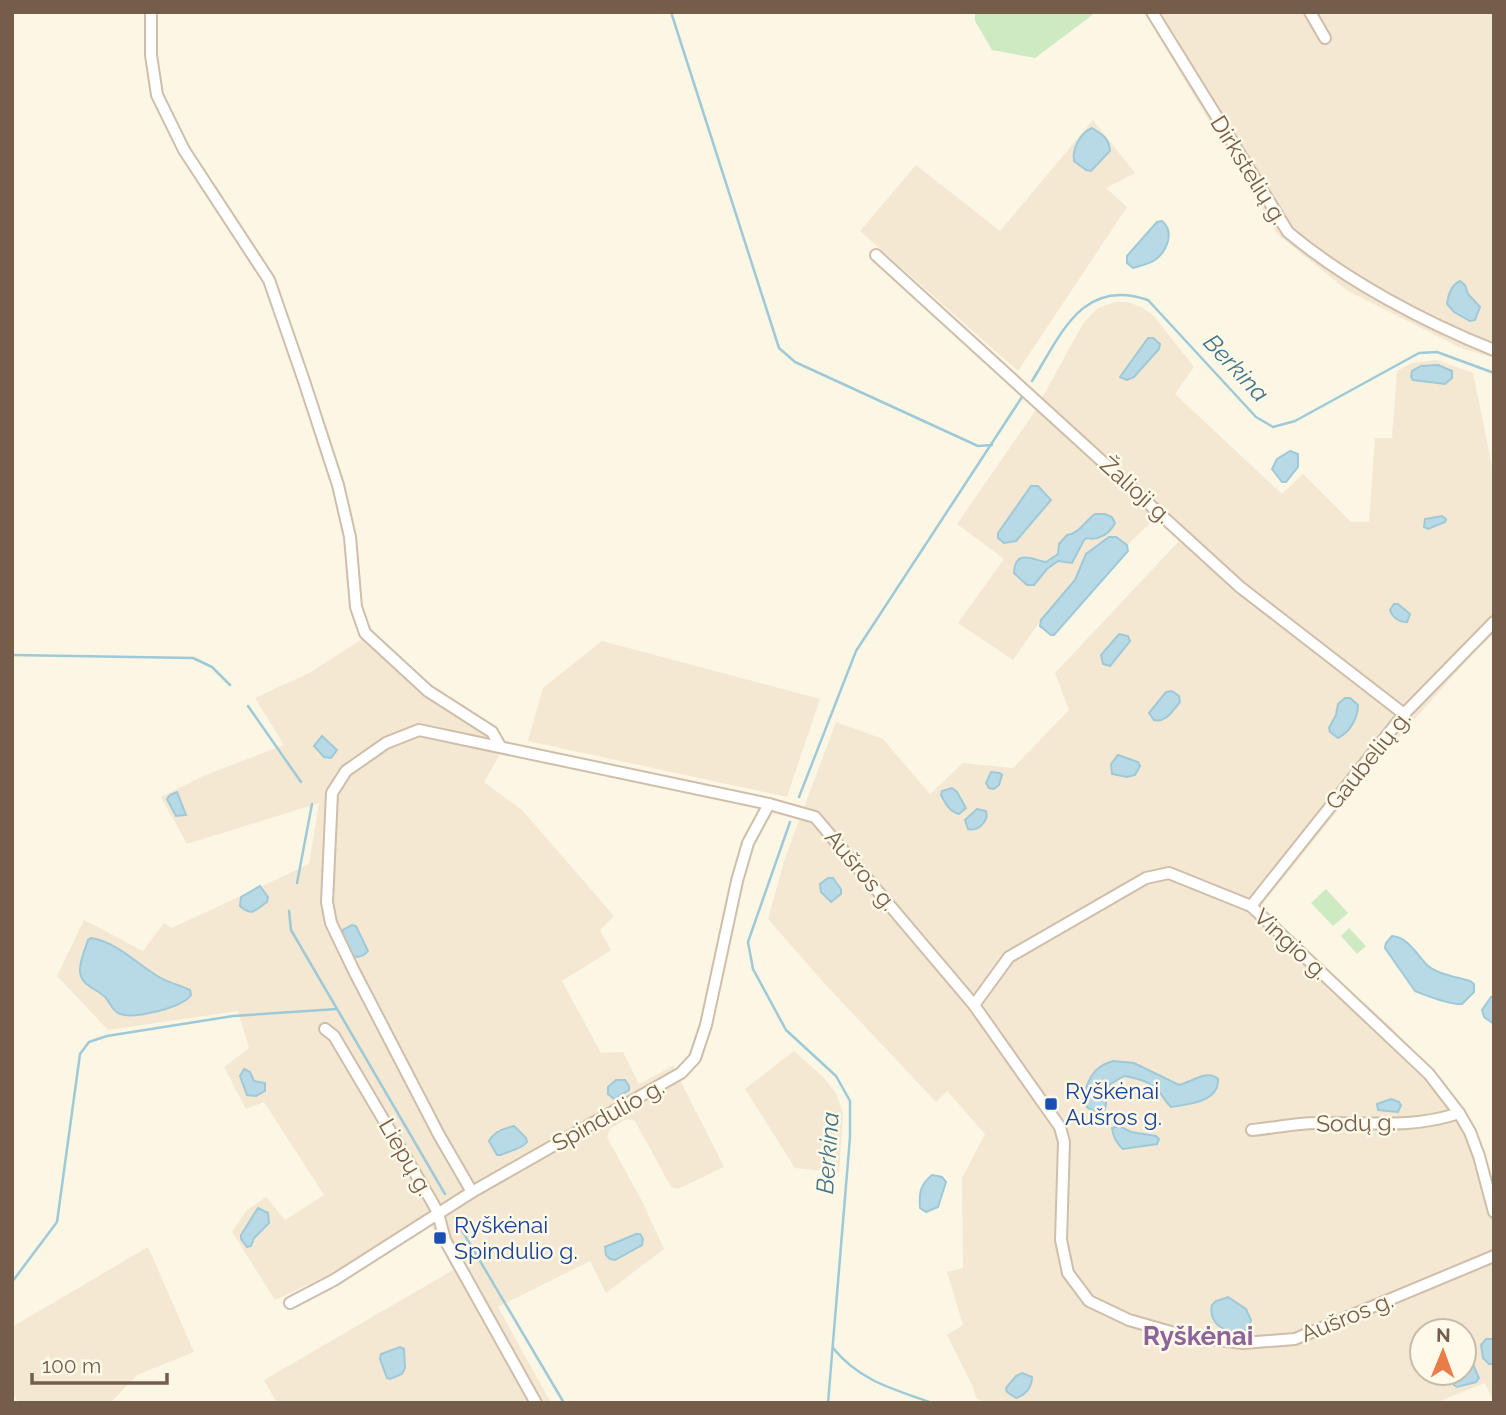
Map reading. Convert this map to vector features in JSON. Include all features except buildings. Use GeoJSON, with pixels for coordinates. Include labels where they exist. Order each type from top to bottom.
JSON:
{"type":"FeatureCollection","features":[{"type":"Feature","properties":{"kind":"street"},"geometry":{"type":"LineString","coordinates":[[151,12],[151,55],[157,95],[184,150],[269,280],[304,381],[341,498],[350,537],[356,607],[365,633],[428,691],[492,732],[500,746]]}},
{"type":"Feature","properties":{"kind":"street","name":"Dirkstelių g."},"geometry":{"type":"LineString","coordinates":[[1152,12],[1288,232],[1320,259],[1360,283],[1466,339],[1494,350]]}},
{"type":"Feature","properties":{"kind":"street"},"geometry":{"type":"LineString","coordinates":[[1310,12],[1325,38]]}},
{"type":"Feature","properties":{"kind":"street","name":"Žalioji g."},"geometry":{"type":"LineString","coordinates":[[876,255],[1240,587],[1404,714]]}},
{"type":"Feature","properties":{"kind":"street","name":"Gaubelių g."},"geometry":{"type":"LineString","coordinates":[[1251,906],[1404,714],[1494,622]]}},
{"type":"Feature","properties":{"kind":"street","name":"Aušros g."},"geometry":{"type":"LineString","coordinates":[[472,1192],[439,1135],[331,923],[327,902],[332,793],[346,771],[386,743],[419,730],[769,804],[815,817],[974,1005],[1060,1127],[1064,1142],[1061,1240],[1069,1273],[1089,1301],[1129,1320],[1185,1336],[1242,1343],[1295,1339],[1494,1256]]}},
{"type":"Feature","properties":{"kind":"street","name":"Spindulio g."},"geometry":{"type":"LineString","coordinates":[[290,1303],[334,1280],[472,1192],[681,1073],[695,1058],[706,1026],[737,881],[748,843],[769,804]]}},
{"type":"Feature","properties":{"kind":"street","name":"Vingio g."},"geometry":{"type":"LineString","coordinates":[[974,1005],[1009,957],[1146,878],[1169,873],[1251,906],[1429,1074],[1459,1113],[1479,1156],[1494,1212]]}},
{"type":"Feature","properties":{"kind":"street","name":"Liepų g."},"geometry":{"type":"LineString","coordinates":[[326,1029],[334,1036],[438,1213],[445,1240],[536,1403]]}},
{"type":"Feature","properties":{"kind":"street","name":"Sodų g."},"geometry":{"type":"LineString","coordinates":[[1252,1130],[1315,1123],[1394,1124],[1448,1117],[1459,1113]]}},
{"type":"Feature","properties":{"kind":"shaded area"},"geometry":{"type":"Polygon","coordinates":[[[1144,12],[1494,12],[1494,358],[1461,348],[1348,291],[1277,234],[1144,12]]]}},
{"type":"Feature","properties":{"kind":"shaded area"},"geometry":{"type":"Polygon","coordinates":[[[1093,120],[1135,173],[1106,188],[1127,207],[1018,371],[860,231],[916,165],[1000,231],[1093,120]]]}},
{"type":"Feature","properties":{"kind":"shaded area"},"geometry":{"type":"Polygon","coordinates":[[[1115,302],[1128,302],[1153,315],[1194,367],[1175,394],[1282,494],[1303,474],[1351,522],[1369,522],[1375,438],[1392,438],[1397,371],[1412,363],[1437,360],[1473,373],[1494,476],[1494,634],[1477,649],[1380,758],[1261,906],[1317,961],[1391,1027],[1457,1099],[1476,1133],[1494,1193],[1494,1403],[1485,1383],[1478,1386],[1478,1317],[1408,1317],[1408,1387],[1475,1387],[1435,1403],[988,1403],[976,1398],[947,1335],[963,1325],[947,1272],[963,1268],[962,1178],[985,1134],[947,1091],[936,1102],[768,919],[785,858],[836,722],[883,739],[930,794],[963,763],[1013,768],[1069,710],[1055,673],[1180,540],[1158,516],[1127,545],[1116,537],[1109,537],[1086,554],[1075,580],[1041,620],[1013,660],[958,623],[1004,559],[957,524],[1033,414],[1084,322],[1098,308],[1115,302]]]}},
{"type":"Feature","properties":{"kind":"shaded area"},"geometry":{"type":"Polygon","coordinates":[[[364,638],[426,696],[484,733],[499,756],[484,782],[523,811],[614,916],[600,930],[611,950],[562,981],[601,1053],[623,1052],[639,1084],[673,1066],[724,1167],[678,1189],[671,1187],[635,1121],[626,1119],[610,1129],[607,1137],[643,1203],[664,1249],[606,1293],[590,1261],[498,1307],[551,1403],[277,1403],[264,1380],[453,1270],[427,1217],[353,1264],[275,1300],[232,1232],[246,1211],[266,1197],[285,1220],[324,1195],[264,1102],[246,1109],[224,1067],[249,1048],[238,1011],[108,1030],[57,976],[84,920],[143,951],[164,923],[172,928],[309,864],[319,803],[187,844],[161,797],[203,776],[284,745],[255,698],[309,673],[364,638]]]}},
{"type":"Feature","properties":{"kind":"shaded area"},"geometry":{"type":"Polygon","coordinates":[[[602,641],[820,699],[787,797],[528,741],[543,688],[602,641]]]}},
{"type":"Feature","properties":{"kind":"shaded area"},"geometry":{"type":"Polygon","coordinates":[[[794,1051],[823,1077],[836,1093],[843,1113],[839,1173],[795,1168],[745,1089],[794,1051]]]}},
{"type":"Feature","properties":{"kind":"shaded area"},"geometry":{"type":"Polygon","coordinates":[[[148,1247],[194,1352],[137,1375],[110,1403],[19,1403],[12,1392],[12,1327],[148,1247]]]}},
{"type":"Feature","properties":{"kind":"green space"},"geometry":{"type":"Polygon","coordinates":[[[975,12],[1095,13],[1035,58],[992,50],[975,21],[975,12]]]}},
{"type":"Feature","properties":{"kind":"green space"},"geometry":{"type":"Polygon","coordinates":[[[1326,889],[1348,913],[1333,926],[1311,903],[1326,889]]]}},
{"type":"Feature","properties":{"kind":"green space"},"geometry":{"type":"Polygon","coordinates":[[[1349,928],[1366,946],[1357,954],[1341,936],[1349,928]]]}},
{"type":"Feature","properties":{"kind":"water"},"geometry":{"type":"Polygon","coordinates":[[[1092,128],[1105,137],[1110,151],[1091,171],[1074,161],[1074,156],[1081,137],[1092,128]]]}},
{"type":"Feature","properties":{"kind":"water"},"geometry":{"type":"Polygon","coordinates":[[[1162,221],[1169,236],[1163,252],[1153,261],[1133,268],[1127,263],[1127,256],[1157,222],[1162,221]]]}},
{"type":"Feature","properties":{"kind":"water"},"geometry":{"type":"Polygon","coordinates":[[[1460,281],[1480,307],[1475,320],[1470,321],[1454,312],[1447,304],[1452,288],[1460,281]]]}},
{"type":"Feature","properties":{"kind":"water"},"geometry":{"type":"Polygon","coordinates":[[[1148,338],[1153,338],[1160,344],[1159,349],[1134,377],[1127,380],[1120,377],[1148,338]]]}},
{"type":"Feature","properties":{"kind":"water"},"geometry":{"type":"Polygon","coordinates":[[[1438,365],[1452,371],[1452,378],[1445,384],[1413,380],[1411,377],[1412,371],[1421,366],[1438,365]]]}},
{"type":"Feature","properties":{"kind":"water"},"geometry":{"type":"Polygon","coordinates":[[[1290,451],[1298,454],[1298,467],[1286,482],[1282,482],[1272,469],[1277,459],[1290,451]]]}},
{"type":"Feature","properties":{"kind":"water"},"geometry":{"type":"Polygon","coordinates":[[[1031,486],[1038,486],[1051,500],[1016,541],[1004,543],[998,538],[998,533],[1031,486]]]}},
{"type":"Feature","properties":{"kind":"water"},"geometry":{"type":"Polygon","coordinates":[[[1095,514],[1112,517],[1115,523],[1104,535],[1084,540],[1072,563],[1058,561],[1047,569],[1034,585],[1027,585],[1014,573],[1015,565],[1021,558],[1046,562],[1058,554],[1059,544],[1067,535],[1078,530],[1095,514]]]}},
{"type":"Feature","properties":{"kind":"water"},"geometry":{"type":"Polygon","coordinates":[[[1442,516],[1446,519],[1445,522],[1428,529],[1424,527],[1425,519],[1442,516]]]}},
{"type":"Feature","properties":{"kind":"water"},"geometry":{"type":"Polygon","coordinates":[[[1109,537],[1116,537],[1127,545],[1128,551],[1054,635],[1051,635],[1040,626],[1041,620],[1075,580],[1086,554],[1109,537]]]}},
{"type":"Feature","properties":{"kind":"water"},"geometry":{"type":"Polygon","coordinates":[[[1394,604],[1398,604],[1410,614],[1407,622],[1393,615],[1390,610],[1394,604]]]}},
{"type":"Feature","properties":{"kind":"water"},"geometry":{"type":"Polygon","coordinates":[[[1119,634],[1128,636],[1130,641],[1110,666],[1103,664],[1101,655],[1119,634]]]}},
{"type":"Feature","properties":{"kind":"water"},"geometry":{"type":"Polygon","coordinates":[[[1172,691],[1179,696],[1180,702],[1165,718],[1154,720],[1149,713],[1166,692],[1172,691]]]}},
{"type":"Feature","properties":{"kind":"water"},"geometry":{"type":"Polygon","coordinates":[[[1345,698],[1350,698],[1358,705],[1358,710],[1350,728],[1338,738],[1329,728],[1338,704],[1345,698]]]}},
{"type":"Feature","properties":{"kind":"water"},"geometry":{"type":"Polygon","coordinates":[[[322,736],[337,750],[331,758],[324,757],[314,746],[322,736]]]}},
{"type":"Feature","properties":{"kind":"water"},"geometry":{"type":"Polygon","coordinates":[[[1118,755],[1138,762],[1140,766],[1135,775],[1127,777],[1112,774],[1111,764],[1118,755]]]}},
{"type":"Feature","properties":{"kind":"water"},"geometry":{"type":"Polygon","coordinates":[[[991,772],[1002,775],[999,785],[994,789],[989,788],[986,783],[991,772]]]}},
{"type":"Feature","properties":{"kind":"water"},"geometry":{"type":"Polygon","coordinates":[[[952,788],[966,808],[959,814],[950,809],[941,795],[942,791],[952,788]]]}},
{"type":"Feature","properties":{"kind":"water"},"geometry":{"type":"Polygon","coordinates":[[[177,792],[186,815],[176,816],[167,799],[177,792]]]}},
{"type":"Feature","properties":{"kind":"water"},"geometry":{"type":"Polygon","coordinates":[[[977,809],[986,811],[986,818],[979,827],[968,829],[965,820],[977,809]]]}},
{"type":"Feature","properties":{"kind":"water"},"geometry":{"type":"Polygon","coordinates":[[[833,878],[841,889],[841,894],[831,902],[821,892],[820,884],[833,878]]]}},
{"type":"Feature","properties":{"kind":"water"},"geometry":{"type":"Polygon","coordinates":[[[260,886],[268,897],[267,902],[251,912],[240,906],[241,897],[260,886]]]}},
{"type":"Feature","properties":{"kind":"water"},"geometry":{"type":"Polygon","coordinates":[[[352,925],[356,926],[368,951],[353,957],[342,934],[343,930],[352,925]]]}},
{"type":"Feature","properties":{"kind":"water"},"geometry":{"type":"Polygon","coordinates":[[[1392,936],[1407,943],[1431,968],[1470,981],[1474,984],[1474,992],[1462,1004],[1457,1004],[1415,991],[1385,948],[1392,936]]]}},
{"type":"Feature","properties":{"kind":"water"},"geometry":{"type":"Polygon","coordinates":[[[91,938],[110,944],[159,977],[190,990],[191,995],[178,1004],[157,1011],[136,1015],[117,1013],[106,998],[81,977],[81,960],[91,938]]]}},
{"type":"Feature","properties":{"kind":"water"},"geometry":{"type":"Polygon","coordinates":[[[1494,996],[1494,1024],[1484,1017],[1482,1010],[1494,996]]]}},
{"type":"Feature","properties":{"kind":"water"},"geometry":{"type":"Polygon","coordinates":[[[1113,1061],[1134,1063],[1179,1085],[1204,1076],[1214,1076],[1218,1079],[1217,1087],[1214,1093],[1202,1100],[1171,1107],[1153,1086],[1124,1076],[1109,1085],[1105,1110],[1096,1112],[1088,1108],[1083,1101],[1086,1087],[1095,1071],[1113,1061]]]}},
{"type":"Feature","properties":{"kind":"water"},"geometry":{"type":"Polygon","coordinates":[[[244,1069],[250,1072],[254,1081],[265,1083],[265,1091],[256,1096],[247,1095],[240,1076],[244,1069]]]}},
{"type":"Feature","properties":{"kind":"water"},"geometry":{"type":"Polygon","coordinates":[[[616,1080],[625,1080],[629,1090],[614,1099],[608,1094],[608,1087],[616,1080]]]}},
{"type":"Feature","properties":{"kind":"water"},"geometry":{"type":"Polygon","coordinates":[[[1391,1099],[1401,1105],[1398,1112],[1378,1110],[1377,1104],[1391,1099]]]}},
{"type":"Feature","properties":{"kind":"water"},"geometry":{"type":"Polygon","coordinates":[[[514,1126],[527,1142],[519,1148],[497,1155],[489,1141],[496,1133],[514,1126]]]}},
{"type":"Feature","properties":{"kind":"water"},"geometry":{"type":"Polygon","coordinates":[[[1119,1126],[1159,1139],[1157,1144],[1123,1149],[1112,1128],[1119,1126]]]}},
{"type":"Feature","properties":{"kind":"water"},"geometry":{"type":"Polygon","coordinates":[[[932,1175],[942,1177],[946,1182],[938,1207],[926,1212],[920,1208],[920,1194],[925,1182],[932,1175]]]}},
{"type":"Feature","properties":{"kind":"water"},"geometry":{"type":"Polygon","coordinates":[[[258,1208],[268,1213],[269,1223],[254,1238],[251,1246],[247,1247],[241,1235],[258,1208]]]}},
{"type":"Feature","properties":{"kind":"water"},"geometry":{"type":"Polygon","coordinates":[[[640,1234],[643,1239],[642,1245],[615,1260],[606,1255],[605,1247],[640,1234]]]}},
{"type":"Feature","properties":{"kind":"water"},"geometry":{"type":"Polygon","coordinates":[[[1228,1297],[1246,1309],[1251,1320],[1249,1328],[1229,1331],[1213,1319],[1212,1305],[1228,1297]]]}},
{"type":"Feature","properties":{"kind":"water"},"geometry":{"type":"Polygon","coordinates":[[[1486,1339],[1494,1339],[1494,1364],[1489,1364],[1483,1358],[1481,1345],[1486,1339]]]}},
{"type":"Feature","properties":{"kind":"water"},"geometry":{"type":"Polygon","coordinates":[[[400,1347],[404,1349],[405,1368],[402,1374],[387,1378],[380,1359],[381,1354],[400,1347]]]}},
{"type":"Feature","properties":{"kind":"water"},"geometry":{"type":"Polygon","coordinates":[[[1022,1373],[1032,1377],[1031,1384],[1025,1393],[1016,1398],[1007,1392],[1006,1388],[1022,1373]]]}},
{"type":"Feature","properties":{"kind":"waterway"},"geometry":{"type":"LineString","coordinates":[[671,12],[779,348],[795,362],[978,446],[992,445]]}},
{"type":"Feature","properties":{"kind":"waterway","name":"Berkina"},"geometry":{"type":"LineString","coordinates":[[1032,381],[1064,329],[1076,315],[1090,303],[1106,296],[1125,295],[1148,300],[1256,417],[1273,427],[1295,421],[1419,353],[1437,352],[1494,373]]}},
{"type":"Feature","properties":{"kind":"waterway","name":"Berkina"},"geometry":{"type":"LineString","coordinates":[[799,797],[856,651],[1022,397]]}},
{"type":"Feature","properties":{"kind":"waterway"},"geometry":{"type":"LineString","coordinates":[[12,655],[193,658],[212,667],[230,685]]}},
{"type":"Feature","properties":{"kind":"waterway"},"geometry":{"type":"LineString","coordinates":[[248,706],[301,782]]}},
{"type":"Feature","properties":{"kind":"waterway"},"geometry":{"type":"LineString","coordinates":[[297,883],[312,804]]}},
{"type":"Feature","properties":{"kind":"waterway","name":"Berkina"},"geometry":{"type":"LineString","coordinates":[[790,822],[748,942],[753,969],[786,1030],[836,1076],[850,1101],[850,1137],[828,1403]]}},
{"type":"Feature","properties":{"kind":"waterway"},"geometry":{"type":"LineString","coordinates":[[289,911],[291,930],[445,1194]]}},
{"type":"Feature","properties":{"kind":"waterway"},"geometry":{"type":"LineString","coordinates":[[12,1282],[57,1222],[80,1054],[89,1042],[107,1036],[233,1016],[337,1009]]}},
{"type":"Feature","properties":{"kind":"waterway"},"geometry":{"type":"LineString","coordinates":[[454,1217],[564,1403]]}},
{"type":"Feature","properties":{"kind":"waterway"},"geometry":{"type":"LineString","coordinates":[[833,1348],[854,1369],[866,1376],[932,1403]]}},
{"type":"Feature","properties":{"kind":"place","name":"Ryškėnai Aušros g."},"geometry":{"type":"Point","coordinates":[1051,1104]}},
{"type":"Feature","properties":{"kind":"place","name":"Ryškėnai Spindulio g."},"geometry":{"type":"Point","coordinates":[440,1238]}},
{"type":"Feature","properties":{"kind":"district","name":"Ryškėnai"},"geometry":{"type":"Point","coordinates":[1198,1336]}}]}
